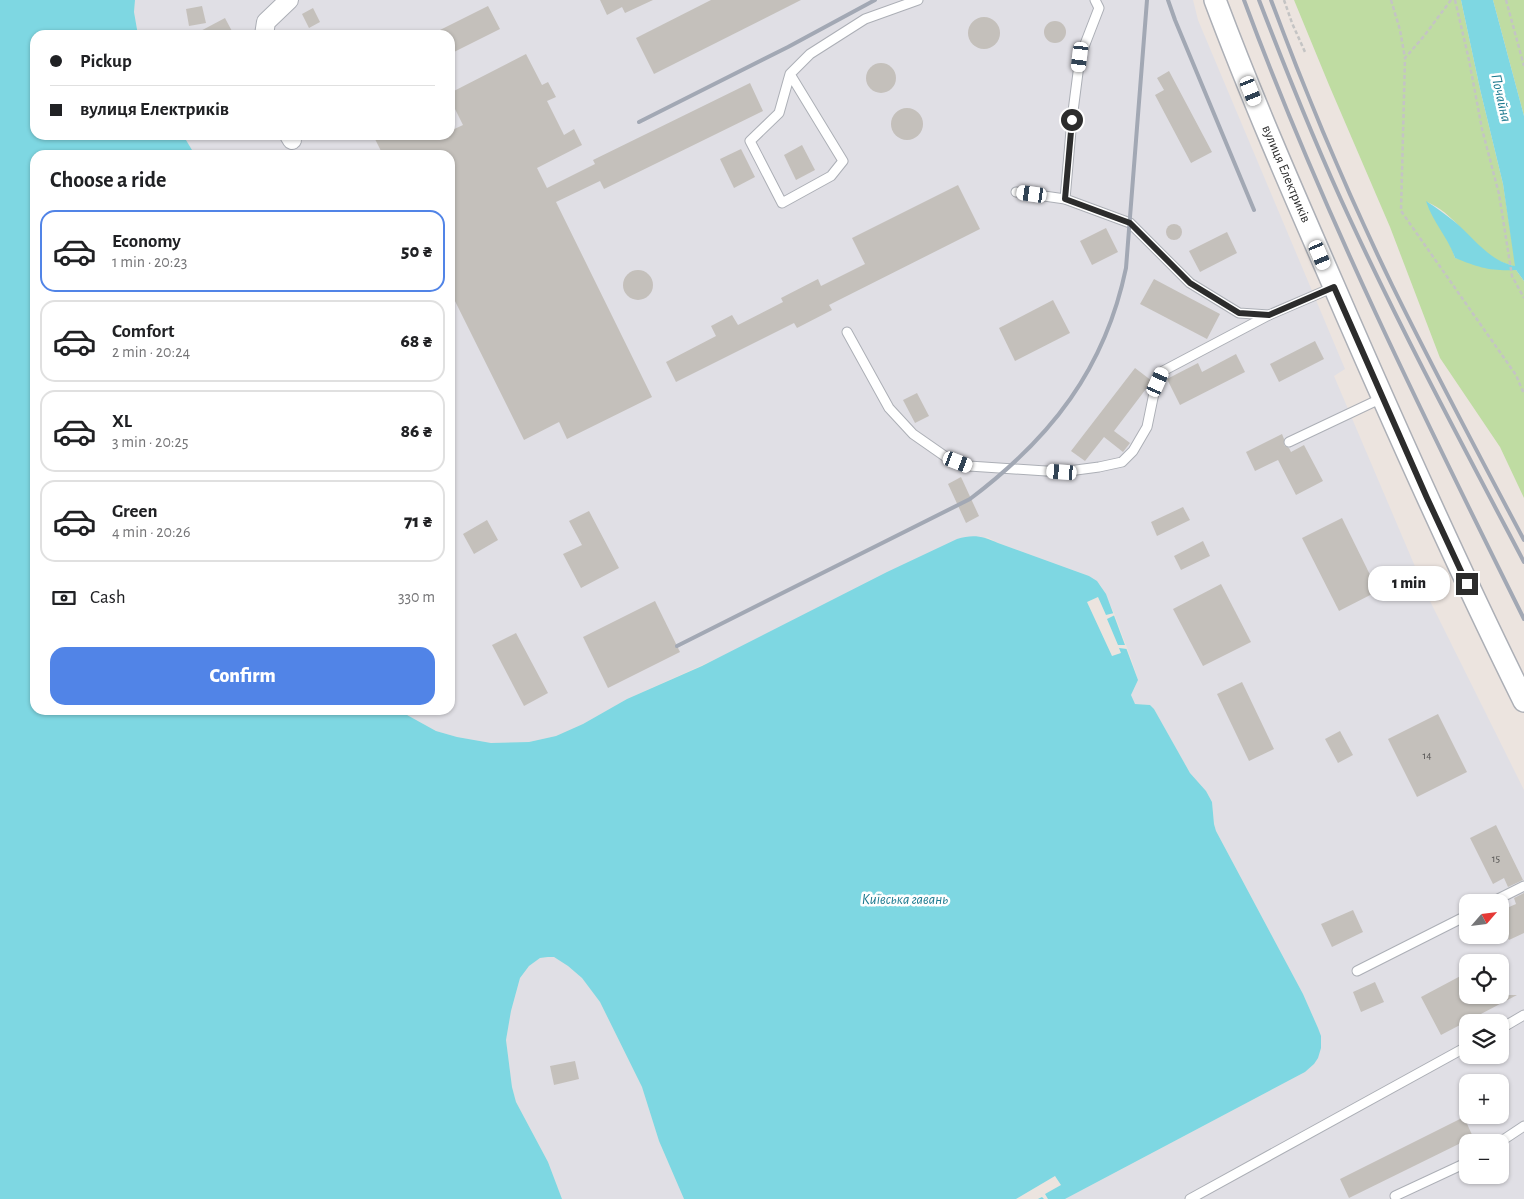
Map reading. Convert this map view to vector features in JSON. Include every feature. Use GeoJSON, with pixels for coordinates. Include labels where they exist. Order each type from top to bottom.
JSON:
{"type":"FeatureCollection","features":[{"type":"Feature","properties":{"kind":"street"},"geometry":{"type":"LineString","coordinates":[[265,30],[266,22],[289,0]]}},
{"type":"Feature","properties":{"kind":"street","name":"вулиця Електриків"},"geometry":{"type":"LineString","coordinates":[[1215,0],[1278,158],[1382,398],[1438,524],[1524,701]]}},
{"type":"Feature","properties":{"kind":"lane"},"geometry":{"type":"LineString","coordinates":[[790,74],[843,161],[831,176],[782,203],[750,140],[779,113],[790,74],[810,54],[865,19],[918,0]]}},
{"type":"Feature","properties":{"kind":"lane"},"geometry":{"type":"LineString","coordinates":[[1065,199],[1080,57],[1099,8],[1095,0]]}},
{"type":"Feature","properties":{"kind":"lane"},"geometry":{"type":"LineString","coordinates":[[1016,192],[1065,199],[1130,223],[1190,283],[1239,313],[1269,315]]}},
{"type":"Feature","properties":{"kind":"lane"},"geometry":{"type":"LineString","coordinates":[[847,332],[889,408],[913,434],[946,457],[969,466],[1062,472],[1122,462],[1133,451],[1147,427],[1154,392],[1163,371],[1269,315],[1334,287]]}},
{"type":"Feature","properties":{"kind":"lane"},"geometry":{"type":"LineString","coordinates":[[1289,442],[1382,398]]}},
{"type":"Feature","properties":{"kind":"lane"},"geometry":{"type":"LineString","coordinates":[[1508,894],[1524,886]]}},
{"type":"Feature","properties":{"kind":"lane"},"geometry":{"type":"LineString","coordinates":[[1356,971],[1459,920]]}},
{"type":"Feature","properties":{"kind":"lane"},"geometry":{"type":"LineString","coordinates":[[1509,1024],[1524,1015]]}},
{"type":"Feature","properties":{"kind":"lane"},"geometry":{"type":"LineString","coordinates":[[1190,1199],[1459,1051]]}},
{"type":"Feature","properties":{"kind":"lane"},"geometry":{"type":"LineString","coordinates":[[1509,1137],[1523,1129]]}},
{"type":"Feature","properties":{"kind":"lane"},"geometry":{"type":"LineString","coordinates":[[1395,1196],[1459,1166]]}},
{"type":"Feature","properties":{"kind":"path"},"geometry":{"type":"LineString","coordinates":[[1284,0],[1292,24],[1305,52]]}},
{"type":"Feature","properties":{"kind":"path"},"geometry":{"type":"LineString","coordinates":[[1391,0],[1400,30],[1405,58],[1401,211],[1516,375],[1524,394]]}},
{"type":"Feature","properties":{"kind":"path"},"geometry":{"type":"LineString","coordinates":[[1405,58],[1451,0]]}},
{"type":"Feature","properties":{"kind":"path"},"geometry":{"type":"LineString","coordinates":[[1455,0],[1482,129],[1499,194],[1512,276],[1524,298]]}},
{"type":"Feature","properties":{"kind":"path"},"geometry":{"type":"LineString","coordinates":[[1506,0],[1524,66]]}},
{"type":"Feature","properties":{"kind":"shaded area"},"geometry":{"type":"Polygon","coordinates":[[[135,0],[1193,0],[1198,20],[1345,369],[1334,376],[1428,597],[1524,790],[1524,1199],[1065,1199],[1305,1072],[1314,1064],[1318,1028],[1303,994],[1216,831],[1212,802],[1206,791],[1190,773],[1154,709],[1150,705],[1135,704],[1132,699],[1131,695],[1138,680],[1132,661],[1114,613],[1101,586],[1089,576],[998,543],[987,537],[627,699],[583,724],[556,736],[529,742],[491,743],[436,731],[407,715],[455,715],[455,150],[192,150],[186,140],[455,140],[455,30],[137,30],[134,12],[135,0]]]}},
{"type":"Feature","properties":{"kind":"shaded area"},"geometry":{"type":"Polygon","coordinates":[[[554,957],[582,978],[600,1002],[642,1087],[659,1141],[684,1199],[562,1199],[548,1162],[516,1102],[512,1087],[506,1040],[511,1011],[520,978],[529,966],[540,958],[554,957]]]}},
{"type":"Feature","properties":{"kind":"green space"},"geometry":{"type":"Polygon","coordinates":[[[1294,0],[1461,0],[1503,184],[1516,267],[1493,258],[1445,213],[1427,202],[1455,258],[1516,270],[1524,281],[1524,498],[1500,447],[1440,358],[1390,227],[1294,0]]]}},
{"type":"Feature","properties":{"kind":"green space"},"geometry":{"type":"Polygon","coordinates":[[[1493,0],[1524,0],[1524,116],[1493,0]]]}},
{"type":"Feature","properties":{"kind":"water","name":"Київська гавань"},"geometry":{"type":"Polygon","coordinates":[[[0,0],[135,0],[134,12],[137,30],[30,30],[30,140],[186,140],[192,150],[30,150],[30,715],[407,715],[436,731],[457,737],[491,743],[529,742],[556,736],[583,724],[627,699],[702,666],[887,572],[957,539],[973,536],[983,537],[1089,576],[1097,581],[1106,594],[1138,680],[1131,695],[1135,704],[1150,705],[1154,709],[1190,773],[1206,791],[1212,802],[1216,831],[1303,994],[1321,1036],[1321,1048],[1318,1058],[1305,1072],[1065,1199],[684,1199],[659,1141],[642,1087],[600,1002],[582,978],[554,957],[548,957],[540,958],[529,966],[520,978],[511,1011],[506,1040],[512,1087],[516,1102],[548,1162],[562,1199],[0,1199],[0,0]]]}},
{"type":"Feature","properties":{"kind":"water","name":"Почайна"},"geometry":{"type":"Polygon","coordinates":[[[1461,0],[1493,0],[1524,116],[1524,281],[1516,270],[1485,268],[1455,258],[1426,201],[1455,222],[1490,254],[1515,266],[1503,184],[1461,0]]]}},
{"type":"Feature","properties":{"kind":"pier"},"geometry":{"type":"Polygon","coordinates":[[[1098,597],[1106,615],[1114,613],[1115,615],[1107,619],[1118,645],[1126,645],[1127,649],[1119,648],[1121,653],[1112,656],[1087,602],[1098,597]]]}},
{"type":"Feature","properties":{"kind":"pier"},"geometry":{"type":"Polygon","coordinates":[[[1055,1176],[1061,1185],[1045,1194],[1048,1199],[1042,1197],[1038,1199],[1016,1199],[1055,1176]]]}},
{"type":"Feature","properties":{"kind":"building"},"geometry":{"type":"Polygon","coordinates":[[[600,0],[653,0],[625,13],[622,7],[607,15],[600,0]]]}},
{"type":"Feature","properties":{"kind":"building"},"geometry":{"type":"Polygon","coordinates":[[[711,0],[801,0],[654,74],[636,38],[711,0]]]}},
{"type":"Feature","properties":{"kind":"building"},"geometry":{"type":"Polygon","coordinates":[[[202,6],[206,23],[189,26],[186,9],[202,6]]]}},
{"type":"Feature","properties":{"kind":"building"},"geometry":{"type":"Polygon","coordinates":[[[488,6],[500,29],[455,52],[455,30],[440,30],[488,6]]]}},
{"type":"Feature","properties":{"kind":"building"},"geometry":{"type":"Polygon","coordinates":[[[313,8],[320,22],[309,28],[302,14],[313,8]]]}},
{"type":"Feature","properties":{"kind":"building"},"geometry":{"type":"Polygon","coordinates":[[[984,17],[995,22],[1000,33],[995,44],[984,49],[973,44],[968,33],[973,22],[984,17]]]}},
{"type":"Feature","properties":{"kind":"building"},"geometry":{"type":"Polygon","coordinates":[[[225,18],[231,30],[202,30],[225,18]]]}},
{"type":"Feature","properties":{"kind":"building"},"geometry":{"type":"Polygon","coordinates":[[[1055,21],[1063,24],[1066,32],[1063,40],[1055,43],[1047,40],[1044,32],[1047,24],[1055,21]]]}},
{"type":"Feature","properties":{"kind":"building"},"geometry":{"type":"Polygon","coordinates":[[[526,54],[542,85],[548,82],[556,97],[547,101],[564,135],[574,129],[582,145],[537,168],[547,188],[595,164],[593,160],[750,83],[763,111],[604,189],[600,181],[556,202],[652,397],[567,439],[559,422],[524,440],[455,301],[455,150],[380,150],[376,140],[455,140],[455,129],[463,125],[455,109],[455,90],[526,54]]]}},
{"type":"Feature","properties":{"kind":"building"},"geometry":{"type":"Polygon","coordinates":[[[881,63],[892,67],[896,78],[892,89],[881,93],[870,89],[866,78],[870,67],[881,63]]]}},
{"type":"Feature","properties":{"kind":"building"},"geometry":{"type":"Polygon","coordinates":[[[1169,71],[1212,152],[1191,163],[1155,95],[1164,90],[1157,78],[1169,71]]]}},
{"type":"Feature","properties":{"kind":"building"},"geometry":{"type":"Polygon","coordinates":[[[907,108],[913,109],[918,113],[922,118],[922,130],[918,135],[913,139],[907,140],[901,139],[896,135],[892,130],[891,124],[892,118],[896,113],[901,109],[907,108]]]}},
{"type":"Feature","properties":{"kind":"building"},"geometry":{"type":"Polygon","coordinates":[[[802,145],[815,170],[796,180],[784,155],[802,145]]]}},
{"type":"Feature","properties":{"kind":"building"},"geometry":{"type":"Polygon","coordinates":[[[741,149],[755,177],[734,188],[720,159],[741,149]]]}},
{"type":"Feature","properties":{"kind":"building"},"geometry":{"type":"Polygon","coordinates":[[[958,185],[980,229],[829,305],[832,310],[797,328],[794,323],[676,382],[666,362],[716,336],[711,326],[732,315],[738,325],[783,302],[781,298],[818,279],[821,286],[865,264],[852,238],[958,185]]]}},
{"type":"Feature","properties":{"kind":"building"},"geometry":{"type":"Polygon","coordinates":[[[1174,224],[1180,226],[1182,232],[1180,238],[1174,240],[1168,238],[1166,232],[1168,226],[1174,224]]]}},
{"type":"Feature","properties":{"kind":"building"},"geometry":{"type":"Polygon","coordinates":[[[1106,228],[1118,252],[1092,265],[1080,241],[1106,228]]]}},
{"type":"Feature","properties":{"kind":"building"},"geometry":{"type":"Polygon","coordinates":[[[1227,232],[1237,253],[1200,272],[1189,251],[1227,232]]]}},
{"type":"Feature","properties":{"kind":"building"},"geometry":{"type":"Polygon","coordinates":[[[638,270],[649,274],[653,285],[649,296],[638,300],[627,296],[623,285],[627,274],[638,270]]]}},
{"type":"Feature","properties":{"kind":"building"},"geometry":{"type":"Polygon","coordinates":[[[1154,279],[1220,314],[1207,339],[1140,304],[1154,279]]]}},
{"type":"Feature","properties":{"kind":"building"},"geometry":{"type":"Polygon","coordinates":[[[1053,300],[1070,333],[1015,361],[999,328],[1053,300]]]}},
{"type":"Feature","properties":{"kind":"building"},"geometry":{"type":"Polygon","coordinates":[[[1315,341],[1324,359],[1279,382],[1270,364],[1315,341]]]}},
{"type":"Feature","properties":{"kind":"building"},"geometry":{"type":"Polygon","coordinates":[[[1236,354],[1245,372],[1180,405],[1167,379],[1198,363],[1202,372],[1236,354]]]}},
{"type":"Feature","properties":{"kind":"building"},"geometry":{"type":"Polygon","coordinates":[[[1135,368],[1152,381],[1114,431],[1130,443],[1123,452],[1104,437],[1085,461],[1071,451],[1135,368]]]}},
{"type":"Feature","properties":{"kind":"building"},"geometry":{"type":"Polygon","coordinates":[[[917,393],[929,416],[915,423],[903,400],[917,393]]]}},
{"type":"Feature","properties":{"kind":"building"},"geometry":{"type":"Polygon","coordinates":[[[1282,434],[1284,445],[1291,452],[1304,445],[1323,481],[1296,495],[1278,460],[1255,471],[1246,452],[1282,434]]]}},
{"type":"Feature","properties":{"kind":"building"},"geometry":{"type":"Polygon","coordinates":[[[961,477],[979,516],[966,523],[948,484],[961,477]]]}},
{"type":"Feature","properties":{"kind":"building"},"geometry":{"type":"Polygon","coordinates":[[[1183,507],[1190,520],[1157,536],[1151,522],[1183,507]]]}},
{"type":"Feature","properties":{"kind":"building"},"geometry":{"type":"Polygon","coordinates":[[[589,511],[619,568],[581,588],[563,554],[582,545],[569,521],[589,511]]]}},
{"type":"Feature","properties":{"kind":"building"},"geometry":{"type":"Polygon","coordinates":[[[1342,518],[1378,591],[1339,611],[1302,538],[1342,518]]]}},
{"type":"Feature","properties":{"kind":"building"},"geometry":{"type":"Polygon","coordinates":[[[487,520],[498,540],[474,554],[463,534],[487,520]]]}},
{"type":"Feature","properties":{"kind":"building"},"geometry":{"type":"Polygon","coordinates":[[[1203,541],[1210,556],[1181,570],[1174,556],[1203,541]]]}},
{"type":"Feature","properties":{"kind":"building"},"geometry":{"type":"Polygon","coordinates":[[[1221,584],[1251,642],[1203,666],[1173,609],[1221,584]]]}},
{"type":"Feature","properties":{"kind":"building"},"geometry":{"type":"Polygon","coordinates":[[[655,601],[680,652],[608,688],[583,637],[655,601]]]}},
{"type":"Feature","properties":{"kind":"building"},"geometry":{"type":"Polygon","coordinates":[[[516,633],[548,693],[524,706],[492,645],[516,633]]]}},
{"type":"Feature","properties":{"kind":"building"},"geometry":{"type":"Polygon","coordinates":[[[1242,682],[1274,749],[1249,761],[1217,694],[1242,682]]]}},
{"type":"Feature","properties":{"kind":"building"},"geometry":{"type":"Polygon","coordinates":[[[1438,714],[1467,772],[1417,797],[1388,739],[1438,714]]]}},
{"type":"Feature","properties":{"kind":"building"},"geometry":{"type":"Polygon","coordinates":[[[1340,731],[1353,755],[1338,763],[1325,739],[1340,731]]]}},
{"type":"Feature","properties":{"kind":"building"},"geometry":{"type":"Polygon","coordinates":[[[1496,825],[1523,880],[1508,887],[1504,878],[1493,884],[1470,838],[1496,825]]]}},
{"type":"Feature","properties":{"kind":"building"},"geometry":{"type":"Polygon","coordinates":[[[1524,893],[1524,933],[1509,940],[1509,907],[1516,904],[1514,898],[1524,893]]]}},
{"type":"Feature","properties":{"kind":"building"},"geometry":{"type":"Polygon","coordinates":[[[1353,910],[1363,932],[1332,947],[1321,924],[1353,910]]]}},
{"type":"Feature","properties":{"kind":"building"},"geometry":{"type":"Polygon","coordinates":[[[1459,977],[1459,1004],[1500,1004],[1481,1014],[1459,1014],[1459,1026],[1441,1035],[1421,997],[1459,977]]]}},
{"type":"Feature","properties":{"kind":"building"},"geometry":{"type":"Polygon","coordinates":[[[1375,982],[1384,1002],[1361,1012],[1353,992],[1375,982]]]}},
{"type":"Feature","properties":{"kind":"building"},"geometry":{"type":"Polygon","coordinates":[[[1509,995],[1517,995],[1509,999],[1509,995]]]}},
{"type":"Feature","properties":{"kind":"building"},"geometry":{"type":"Polygon","coordinates":[[[575,1061],[579,1079],[554,1085],[550,1066],[575,1061]]]}},
{"type":"Feature","properties":{"kind":"building"},"geometry":{"type":"Polygon","coordinates":[[[1459,1120],[1459,1124],[1467,1124],[1472,1134],[1459,1134],[1459,1144],[1349,1198],[1340,1179],[1459,1120]]]}},
{"type":"Feature","properties":{"kind":"railway"},"geometry":{"type":"LineString","coordinates":[[639,122],[788,47],[875,0]]}},
{"type":"Feature","properties":{"kind":"railway"},"geometry":{"type":"LineString","coordinates":[[677,646],[970,499],[1026,451],[1049,426],[1070,398],[1089,369],[1104,338],[1117,304],[1126,268],[1147,0]]}},
{"type":"Feature","properties":{"kind":"railway"},"geometry":{"type":"LineString","coordinates":[[1168,0],[1254,210]]}},
{"type":"Feature","properties":{"kind":"railway"},"geometry":{"type":"LineString","coordinates":[[1244,0],[1307,158],[1341,236],[1412,390],[1524,619]]}},
{"type":"Feature","properties":{"kind":"railway"},"geometry":{"type":"LineString","coordinates":[[1259,0],[1313,136],[1370,261],[1434,391],[1524,562]]}},
{"type":"Feature","properties":{"kind":"railway"},"geometry":{"type":"LineString","coordinates":[[1271,0],[1328,144],[1375,250],[1440,381],[1524,540]]}},
{"type":"Feature","properties":{"kind":"route"},"geometry":{"type":"LineString","coordinates":[[1072,120],[1065,199],[1130,223],[1190,283],[1239,313],[1269,315],[1334,287],[1382,398],[1467,584]]}}]}
